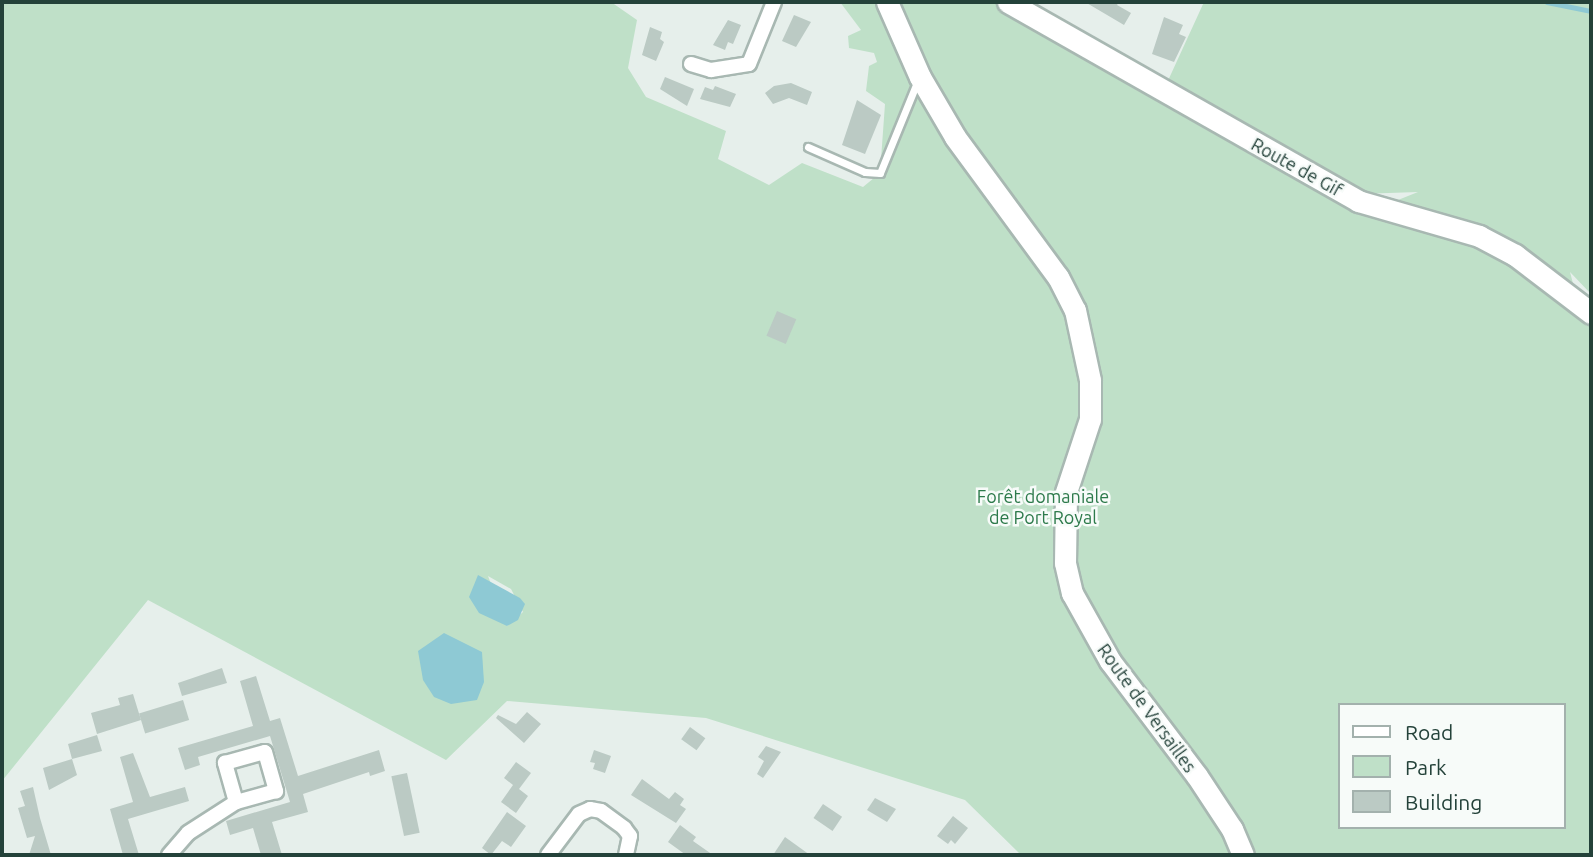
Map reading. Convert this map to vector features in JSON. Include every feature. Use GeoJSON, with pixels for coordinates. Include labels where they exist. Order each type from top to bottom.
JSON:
{"type":"FeatureCollection","features":[{"type":"Feature","properties":{"kind":"main road","name":"Route de Versailles"},"geometry":{"type":"LineString","coordinates":[[887,2],[920,77],[955,137],[1058,277],[1075,310],[1084,341],[1090,419],[1072,465],[1065,515],[1065,563],[1072,593],[1110,661],[1197,776],[1243,855]]}},
{"type":"Feature","properties":{"kind":"main road","name":"Route de Gif"},"geometry":{"type":"LineString","coordinates":[[1008,2],[1358,201],[1479,236],[1515,255],[1591,313]]}},
{"type":"Feature","properties":{"kind":"street"},"geometry":{"type":"LineString","coordinates":[[691,64],[711,70],[749,64],[774,2]]}},
{"type":"Feature","properties":{"kind":"street"},"geometry":{"type":"LineString","coordinates":[[169,855],[188,833],[236,802]]}},
{"type":"Feature","properties":{"kind":"street"},"geometry":{"type":"LineString","coordinates":[[548,855],[579,814],[590,809],[601,811],[624,828],[630,836],[625,855]]}},
{"type":"Feature","properties":{"kind":"lane"},"geometry":{"type":"LineString","coordinates":[[808,148],[865,172],[880,173],[920,77]]}},
{"type":"Feature","properties":{"kind":"green space","name":"Forêt domaniale de Port Royal"},"geometry":{"type":"Polygon","coordinates":[[[2,2],[611,2],[637,20],[628,68],[646,97],[726,131],[718,159],[769,185],[802,163],[863,187],[880,173],[885,104],[866,91],[869,66],[877,62],[874,53],[849,48],[848,36],[861,30],[840,2],[995,2],[1368,212],[1418,192],[1359,194],[1166,85],[1204,2],[1591,2],[1591,294],[1570,272],[1576,295],[1591,318],[1591,855],[1021,855],[965,800],[706,718],[507,701],[446,760],[148,600],[2,781],[2,2]],[[488,576],[507,626],[523,612],[511,589],[488,576]]]}},
{"type":"Feature","properties":{"kind":"water"},"geometry":{"type":"Polygon","coordinates":[[[478,575],[520,598],[525,604],[518,620],[507,626],[479,613],[469,597],[478,575]]]}},
{"type":"Feature","properties":{"kind":"water"},"geometry":{"type":"Polygon","coordinates":[[[444,633],[482,652],[484,682],[477,700],[451,704],[434,697],[423,680],[418,651],[444,633]]]}},
{"type":"Feature","properties":{"kind":"building"},"geometry":{"type":"Polygon","coordinates":[[[1085,2],[1119,2],[1117,5],[1131,13],[1124,25],[1085,2]]]}},
{"type":"Feature","properties":{"kind":"building"},"geometry":{"type":"Polygon","coordinates":[[[794,15],[811,22],[796,47],[782,41],[794,15]]]}},
{"type":"Feature","properties":{"kind":"building"},"geometry":{"type":"Polygon","coordinates":[[[1164,17],[1183,25],[1179,34],[1186,37],[1174,62],[1152,54],[1164,17]]]}},
{"type":"Feature","properties":{"kind":"building"},"geometry":{"type":"Polygon","coordinates":[[[728,20],[741,25],[733,44],[728,42],[725,50],[713,45],[728,20]]]}},
{"type":"Feature","properties":{"kind":"building"},"geometry":{"type":"Polygon","coordinates":[[[650,27],[662,32],[660,39],[664,42],[656,61],[642,55],[650,27]]]}},
{"type":"Feature","properties":{"kind":"building"},"geometry":{"type":"Polygon","coordinates":[[[665,77],[694,89],[687,106],[660,89],[665,77]]]}},
{"type":"Feature","properties":{"kind":"building"},"geometry":{"type":"Polygon","coordinates":[[[791,83],[812,92],[807,105],[789,98],[773,104],[765,93],[774,86],[791,83]]]}},
{"type":"Feature","properties":{"kind":"building"},"geometry":{"type":"Polygon","coordinates":[[[715,86],[736,94],[730,107],[700,99],[705,87],[713,90],[715,86]]]}},
{"type":"Feature","properties":{"kind":"building"},"geometry":{"type":"Polygon","coordinates":[[[857,100],[881,115],[865,154],[842,145],[857,100]]]}},
{"type":"Feature","properties":{"kind":"building"},"geometry":{"type":"Polygon","coordinates":[[[777,311],[796,319],[786,344],[766,336],[777,311]]]}},
{"type":"Feature","properties":{"kind":"building"},"geometry":{"type":"Polygon","coordinates":[[[222,668],[227,683],[182,696],[178,683],[222,668]]]}},
{"type":"Feature","properties":{"kind":"building"},"geometry":{"type":"Polygon","coordinates":[[[256,676],[270,721],[280,718],[298,776],[379,750],[385,771],[370,776],[369,772],[303,794],[308,812],[272,822],[282,855],[261,855],[253,828],[230,835],[226,821],[290,802],[270,736],[198,757],[200,765],[185,770],[178,748],[253,726],[240,681],[256,676]]]}},
{"type":"Feature","properties":{"kind":"building"},"geometry":{"type":"Polygon","coordinates":[[[133,694],[141,720],[97,734],[91,713],[120,705],[118,698],[133,694]]]}},
{"type":"Feature","properties":{"kind":"building"},"geometry":{"type":"Polygon","coordinates":[[[183,700],[189,720],[145,734],[139,713],[183,700]]]}},
{"type":"Feature","properties":{"kind":"building"},"geometry":{"type":"Polygon","coordinates":[[[527,712],[541,724],[524,743],[496,718],[498,715],[516,724],[527,712]]]}},
{"type":"Feature","properties":{"kind":"building"},"geometry":{"type":"Polygon","coordinates":[[[690,727],[705,738],[697,750],[681,739],[690,727]]]}},
{"type":"Feature","properties":{"kind":"building"},"geometry":{"type":"Polygon","coordinates":[[[97,735],[102,751],[72,759],[68,744],[97,735]]]}},
{"type":"Feature","properties":{"kind":"building"},"geometry":{"type":"Polygon","coordinates":[[[766,746],[781,752],[763,778],[757,774],[764,761],[758,757],[766,746]]]}},
{"type":"Feature","properties":{"kind":"building"},"geometry":{"type":"Polygon","coordinates":[[[594,750],[611,756],[605,773],[593,769],[595,763],[590,762],[594,750]]]}},
{"type":"Feature","properties":{"kind":"building"},"geometry":{"type":"Polygon","coordinates":[[[133,753],[150,797],[185,787],[189,801],[128,819],[139,855],[123,855],[110,809],[133,802],[120,757],[133,753]]]}},
{"type":"Feature","properties":{"kind":"building"},"geometry":{"type":"Polygon","coordinates":[[[72,759],[77,775],[49,790],[43,768],[72,759]]]}},
{"type":"Feature","properties":{"kind":"building"},"geometry":{"type":"Polygon","coordinates":[[[516,762],[531,773],[519,789],[528,796],[516,813],[501,802],[513,785],[504,778],[516,762]]]}},
{"type":"Feature","properties":{"kind":"building"},"geometry":{"type":"Polygon","coordinates":[[[407,773],[420,833],[404,836],[391,776],[407,773]]]}},
{"type":"Feature","properties":{"kind":"building"},"geometry":{"type":"Polygon","coordinates":[[[642,779],[669,799],[675,792],[684,799],[680,805],[686,809],[676,823],[631,795],[642,779]]]}},
{"type":"Feature","properties":{"kind":"building"},"geometry":{"type":"Polygon","coordinates":[[[33,787],[51,855],[29,855],[35,836],[27,838],[18,808],[25,806],[20,791],[33,787]]]}},
{"type":"Feature","properties":{"kind":"building"},"geometry":{"type":"Polygon","coordinates":[[[875,798],[896,809],[887,822],[867,810],[875,798]]]}},
{"type":"Feature","properties":{"kind":"building"},"geometry":{"type":"Polygon","coordinates":[[[823,804],[842,817],[833,831],[813,818],[823,804]]]}},
{"type":"Feature","properties":{"kind":"building"},"geometry":{"type":"Polygon","coordinates":[[[507,812],[526,826],[511,847],[502,841],[491,855],[482,848],[507,812]]]}},
{"type":"Feature","properties":{"kind":"building"},"geometry":{"type":"Polygon","coordinates":[[[953,816],[968,828],[955,844],[951,840],[948,844],[937,836],[953,816]]]}},
{"type":"Feature","properties":{"kind":"building"},"geometry":{"type":"Polygon","coordinates":[[[680,825],[696,837],[693,841],[713,855],[686,855],[668,842],[680,825]]]}},
{"type":"Feature","properties":{"kind":"building"},"geometry":{"type":"Polygon","coordinates":[[[785,837],[810,855],[773,855],[785,837]]]}},
{"type":"Feature","properties":{"kind":"waterway"},"geometry":{"type":"LineString","coordinates":[[1547,2],[1591,11]]}}]}
